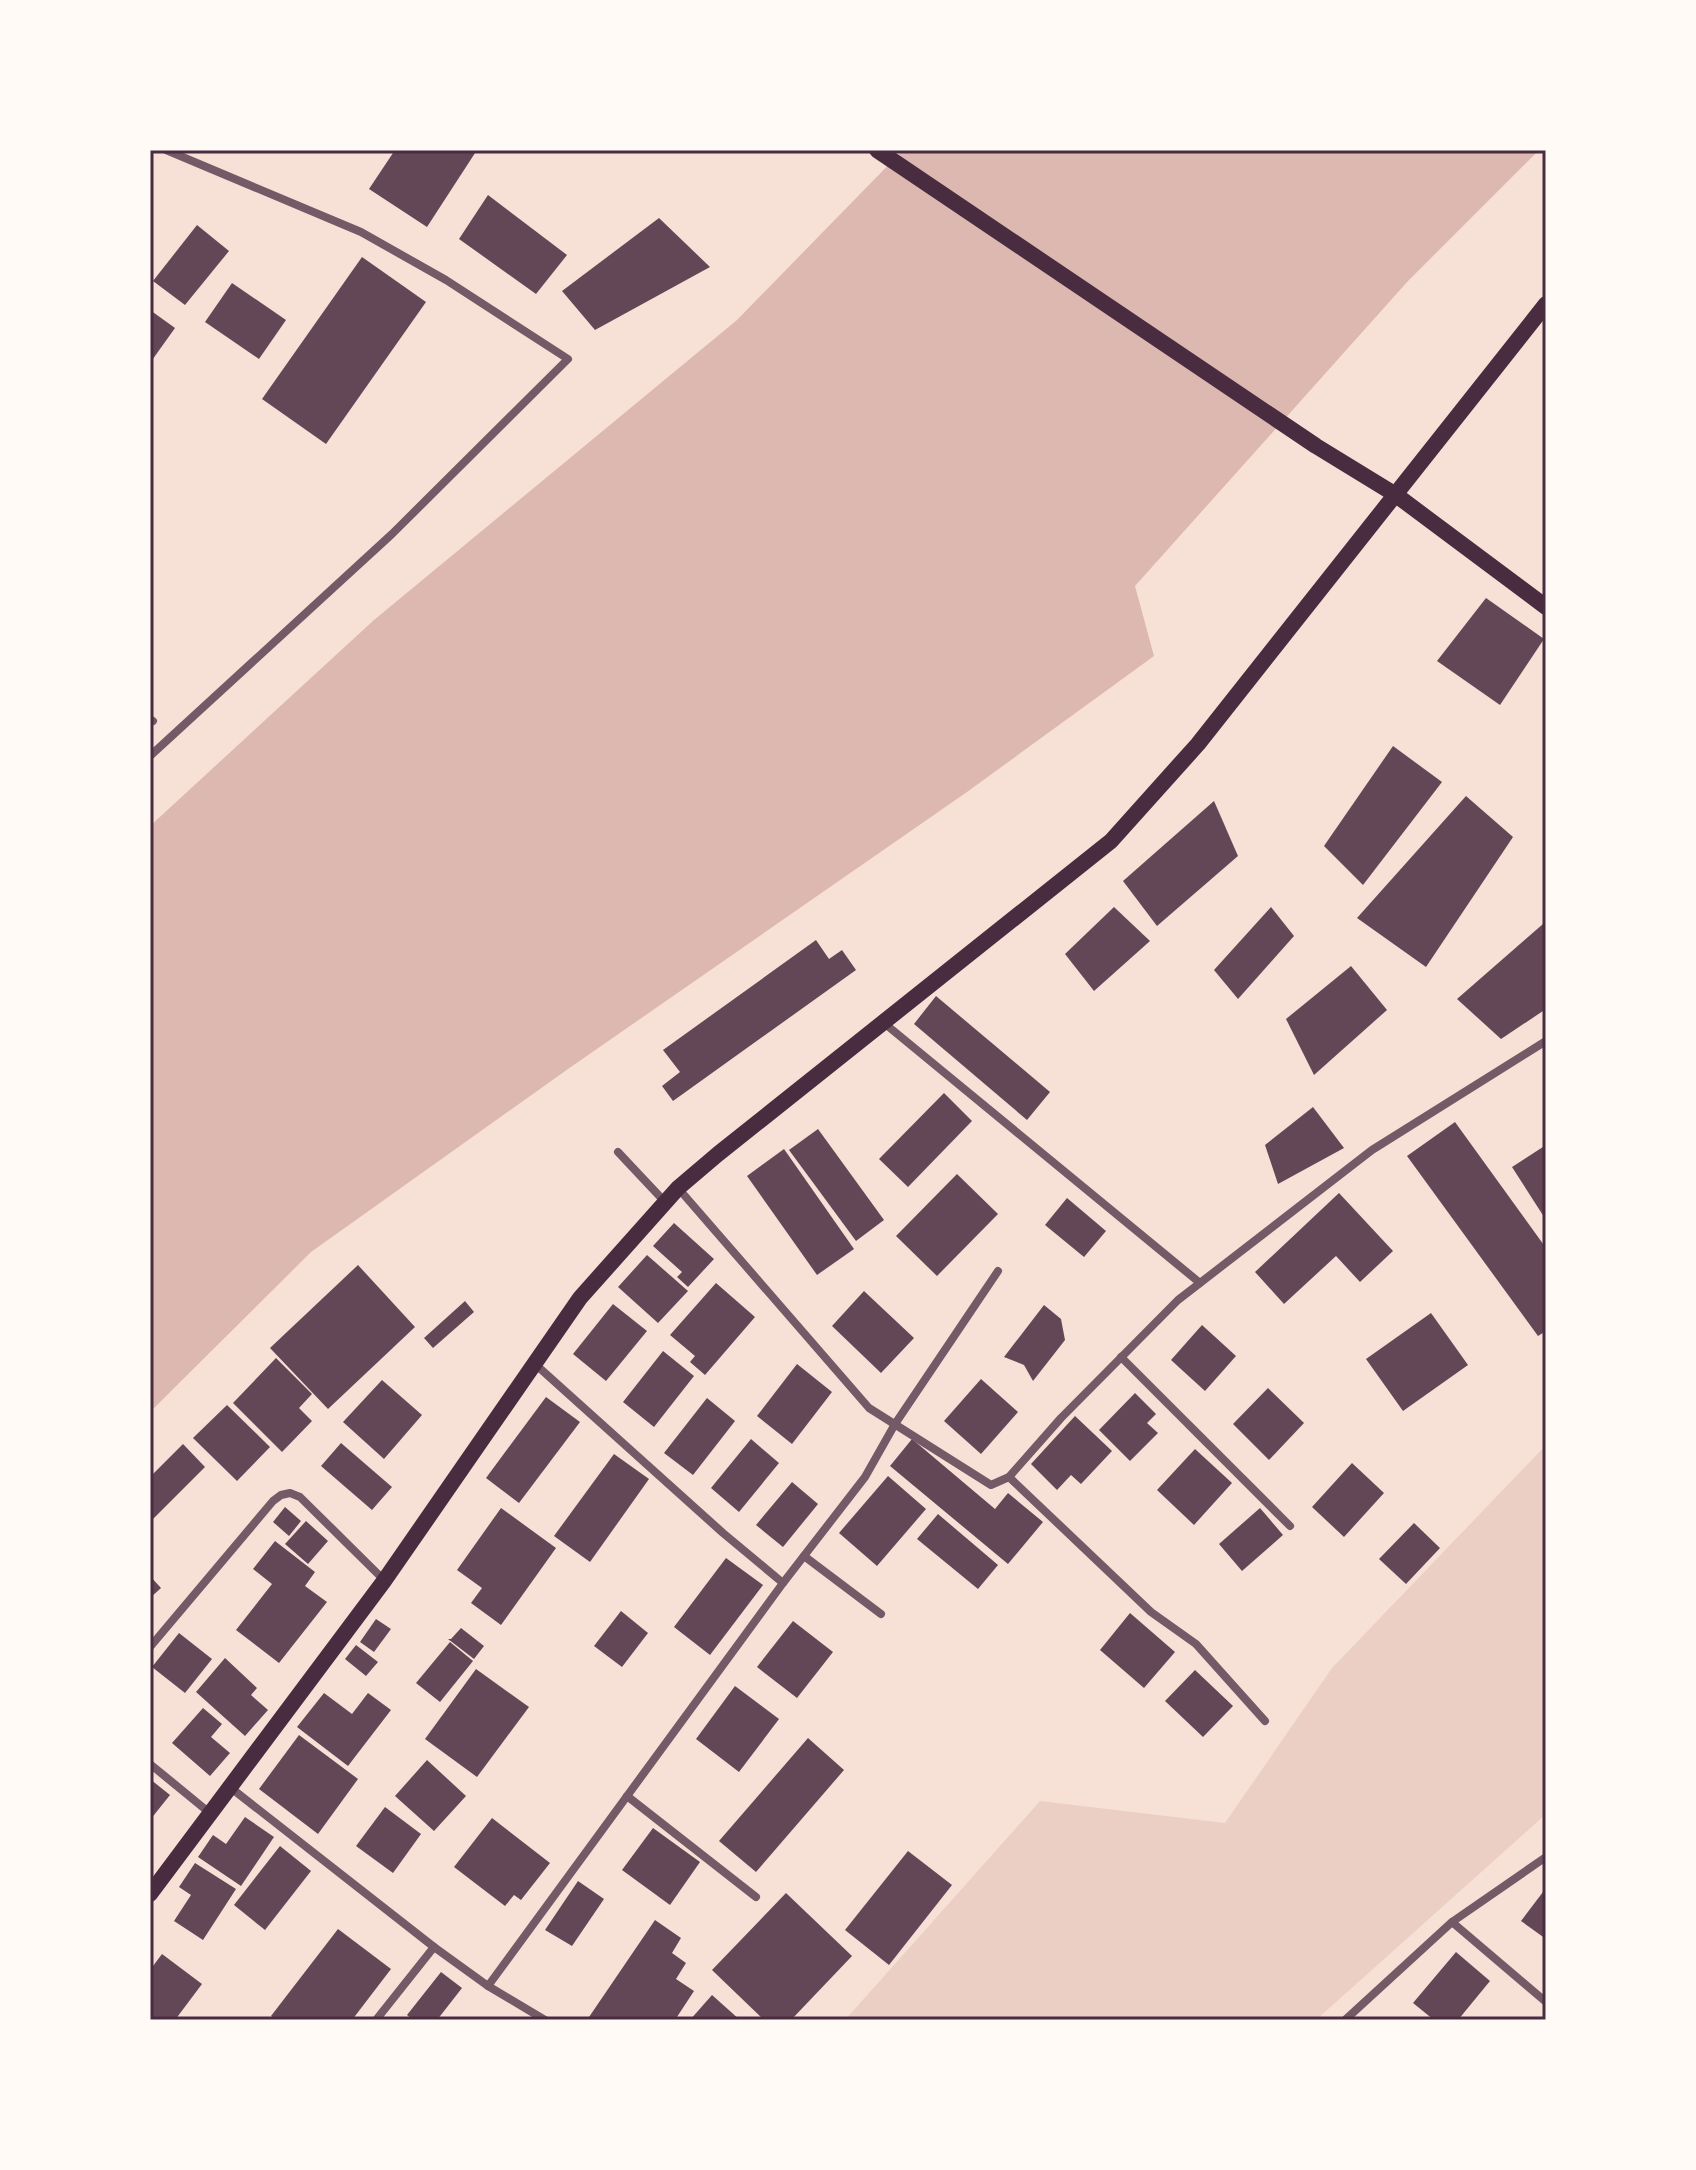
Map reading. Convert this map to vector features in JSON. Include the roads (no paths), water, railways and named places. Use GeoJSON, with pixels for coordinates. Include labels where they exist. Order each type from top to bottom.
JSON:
{"type":"FeatureCollection","features":[{"type":"Feature","properties":{"kind":"main road"},"geometry":{"type":"LineString","coordinates":[[877,150],[1316,446],[1396,495],[1546,607]]}},
{"type":"Feature","properties":{"kind":"main road"},"geometry":{"type":"LineString","coordinates":[[150,1894],[384,1581],[580,1298],[678,1188],[1111,841],[1198,744],[1546,304]]}},
{"type":"Feature","properties":{"kind":"street"},"geometry":{"type":"LineString","coordinates":[[150,756],[392,534],[568,359],[446,280],[361,232],[182,153],[166,150]]}},
{"type":"Feature","properties":{"kind":"street"},"geometry":{"type":"LineString","coordinates":[[884,1023],[1200,1283]]}},
{"type":"Feature","properties":{"kind":"street"},"geometry":{"type":"LineString","coordinates":[[678,1188],[869,1408],[991,1485],[1009,1477],[1061,1418],[1178,1300],[1372,1150],[1546,1041]]}},
{"type":"Feature","properties":{"kind":"street"},"geometry":{"type":"LineString","coordinates":[[618,1152],[665,1203]]}},
{"type":"Feature","properties":{"kind":"street"},"geometry":{"type":"LineString","coordinates":[[488,1986],[783,1583],[865,1477],[895,1424],[998,1271]]}},
{"type":"Feature","properties":{"kind":"street"},"geometry":{"type":"LineString","coordinates":[[1121,1357],[1290,1526]]}},
{"type":"Feature","properties":{"kind":"street"},"geometry":{"type":"LineString","coordinates":[[534,1363],[783,1583]]}},
{"type":"Feature","properties":{"kind":"street"},"geometry":{"type":"LineString","coordinates":[[1009,1477],[1151,1612],[1196,1644],[1265,1721]]}},
{"type":"Feature","properties":{"kind":"street"},"geometry":{"type":"LineString","coordinates":[[150,1647],[257,1517],[281,1495],[290,1493],[300,1497],[384,1581]]}},
{"type":"Feature","properties":{"kind":"street"},"geometry":{"type":"LineString","coordinates":[[804,1556],[881,1614]]}},
{"type":"Feature","properties":{"kind":"street"},"geometry":{"type":"LineString","coordinates":[[150,1764],[211,1814]]}},
{"type":"Feature","properties":{"kind":"street"},"geometry":{"type":"LineString","coordinates":[[231,1788],[434,1947],[488,1986],[545,2020]]}},
{"type":"Feature","properties":{"kind":"street"},"geometry":{"type":"LineString","coordinates":[[627,1796],[756,1897]]}},
{"type":"Feature","properties":{"kind":"street"},"geometry":{"type":"LineString","coordinates":[[1345,2020],[1452,1922],[1546,1857]]}},
{"type":"Feature","properties":{"kind":"street"},"geometry":{"type":"LineString","coordinates":[[1452,1922],[1546,2002]]}},
{"type":"Feature","properties":{"kind":"street"},"geometry":{"type":"LineString","coordinates":[[376,2020],[434,1947]]}}]}
